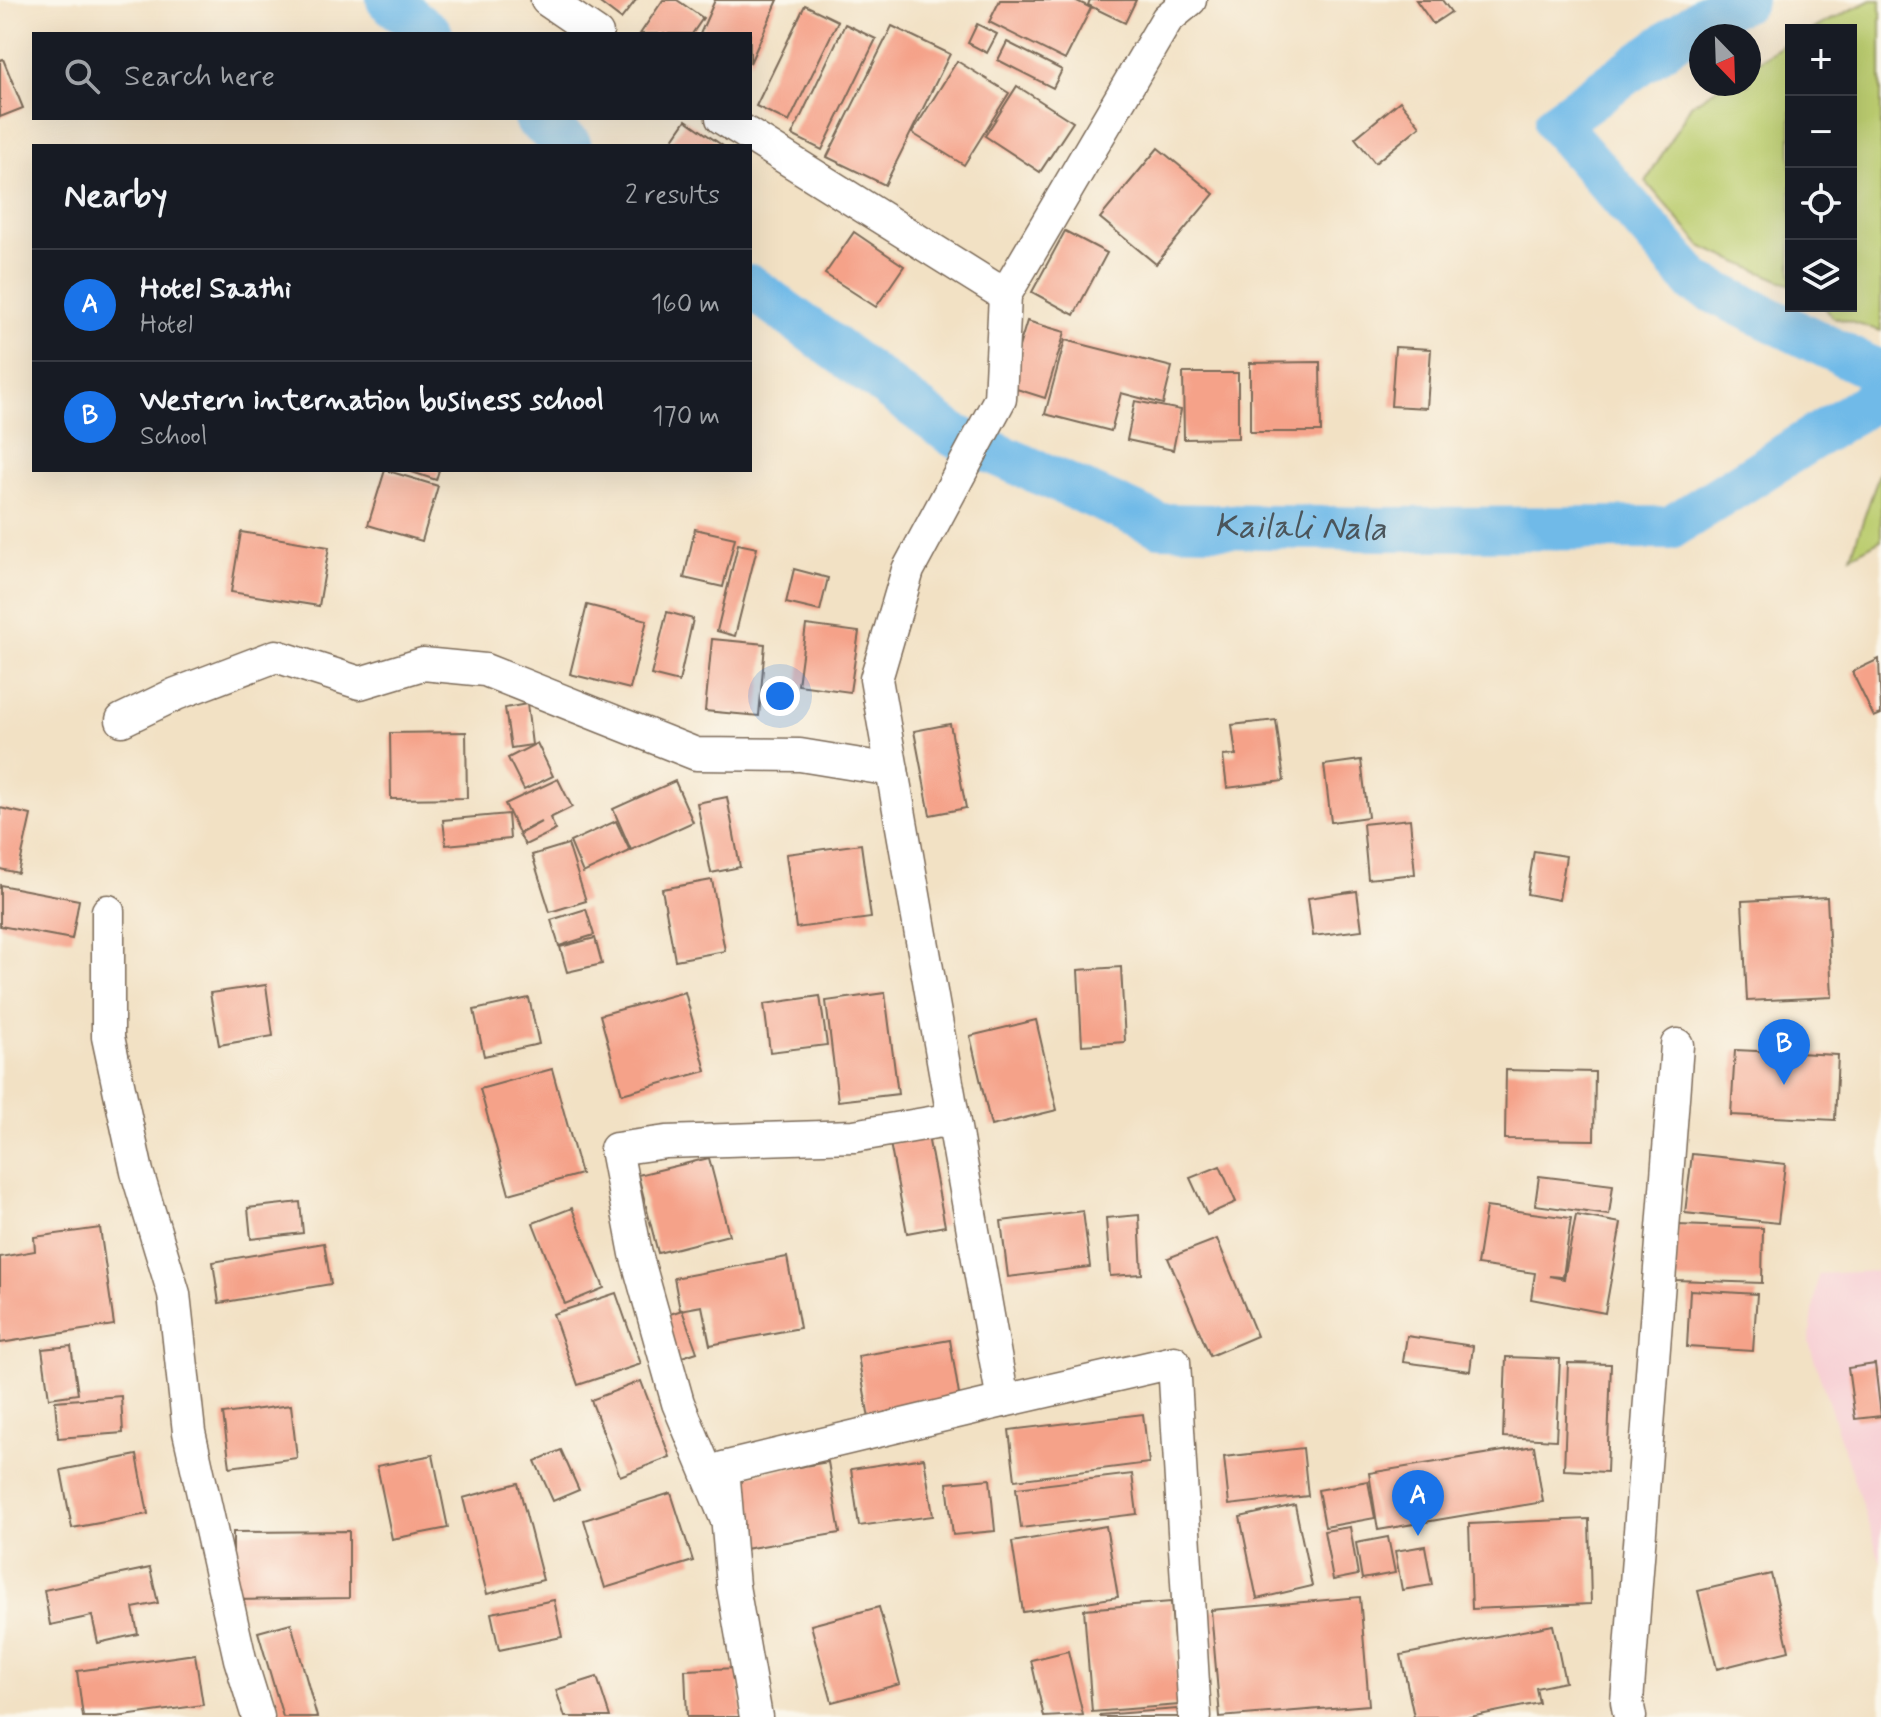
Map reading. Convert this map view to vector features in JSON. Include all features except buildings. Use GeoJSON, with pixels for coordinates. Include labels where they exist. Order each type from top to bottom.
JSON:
{"type":"FeatureCollection","features":[{"type":"Feature","properties":{"kind":"street"},"geometry":{"type":"LineString","coordinates":[[547,0],[594,32]]}},
{"type":"Feature","properties":{"kind":"street"},"geometry":{"type":"LineString","coordinates":[[1003,1401],[876,679],[908,570],[1000,399],[1005,295],[1167,19],[1190,0]]}},
{"type":"Feature","properties":{"kind":"street"},"geometry":{"type":"LineString","coordinates":[[725,120],[1005,295]]}},
{"type":"Feature","properties":{"kind":"street"},"geometry":{"type":"LineString","coordinates":[[122,720],[176,694],[276,656],[360,683],[423,664],[485,670],[696,754],[800,755],[892,770]]}},
{"type":"Feature","properties":{"kind":"street"},"geometry":{"type":"LineString","coordinates":[[108,911],[108,1037],[137,1172],[174,1294],[189,1432],[240,1659],[258,1717]]}},
{"type":"Feature","properties":{"kind":"street"},"geometry":{"type":"LineString","coordinates":[[1630,1717],[1627,1702],[1677,1045]]}},
{"type":"Feature","properties":{"kind":"street"},"geometry":{"type":"LineString","coordinates":[[728,1523],[678,1403],[636,1254],[616,1149],[666,1142],[854,1136],[953,1119]]}},
{"type":"Feature","properties":{"kind":"street"},"geometry":{"type":"LineString","coordinates":[[756,1717],[733,1586],[723,1468],[1174,1362],[1195,1717]]}},
{"type":"Feature","properties":{"kind":"shaded area"},"geometry":{"type":"Polygon","coordinates":[[[1881,1261],[1881,1563],[1809,1343],[1818,1274],[1875,1271],[1881,1261]]]}},
{"type":"Feature","properties":{"kind":"green space"},"geometry":{"type":"Polygon","coordinates":[[[1871,0],[1881,0],[1881,331],[1832,317],[1828,312],[1857,312],[1857,24],[1823,24],[1871,0]]]}},
{"type":"Feature","properties":{"kind":"green space"},"geometry":{"type":"Polygon","coordinates":[[[1785,44],[1785,282],[1702,247],[1646,182],[1691,105],[1705,96],[1761,96],[1761,59],[1785,44]]]}},
{"type":"Feature","properties":{"kind":"green space"},"geometry":{"type":"Polygon","coordinates":[[[1881,468],[1881,540],[1851,556],[1881,468]]]}},
{"type":"Feature","properties":{"kind":"waterway","name":"Kailali Nala"},"geometry":{"type":"LineString","coordinates":[[388,0],[428,32]]}},
{"type":"Feature","properties":{"kind":"waterway","name":"Kailali Nala"},"geometry":{"type":"LineString","coordinates":[[1745,0],[1706,16],[1556,123],[1696,283],[1881,373]]}},
{"type":"Feature","properties":{"kind":"waterway","name":"Kailali Nala"},"geometry":{"type":"LineString","coordinates":[[538,120],[568,144]]}},
{"type":"Feature","properties":{"kind":"waterway","name":"Kailali Nala"},"geometry":{"type":"LineString","coordinates":[[752,287],[953,435],[1159,525],[1378,529],[1670,528],[1881,395]]}},
{"type":"Feature","properties":{"kind":"place","name":"Western internation business school"},"geometry":{"type":"Point","coordinates":[1784,1085]}},
{"type":"Feature","properties":{"kind":"place","name":"Hotel Saathi"},"geometry":{"type":"Point","coordinates":[1418,1536]}}]}
